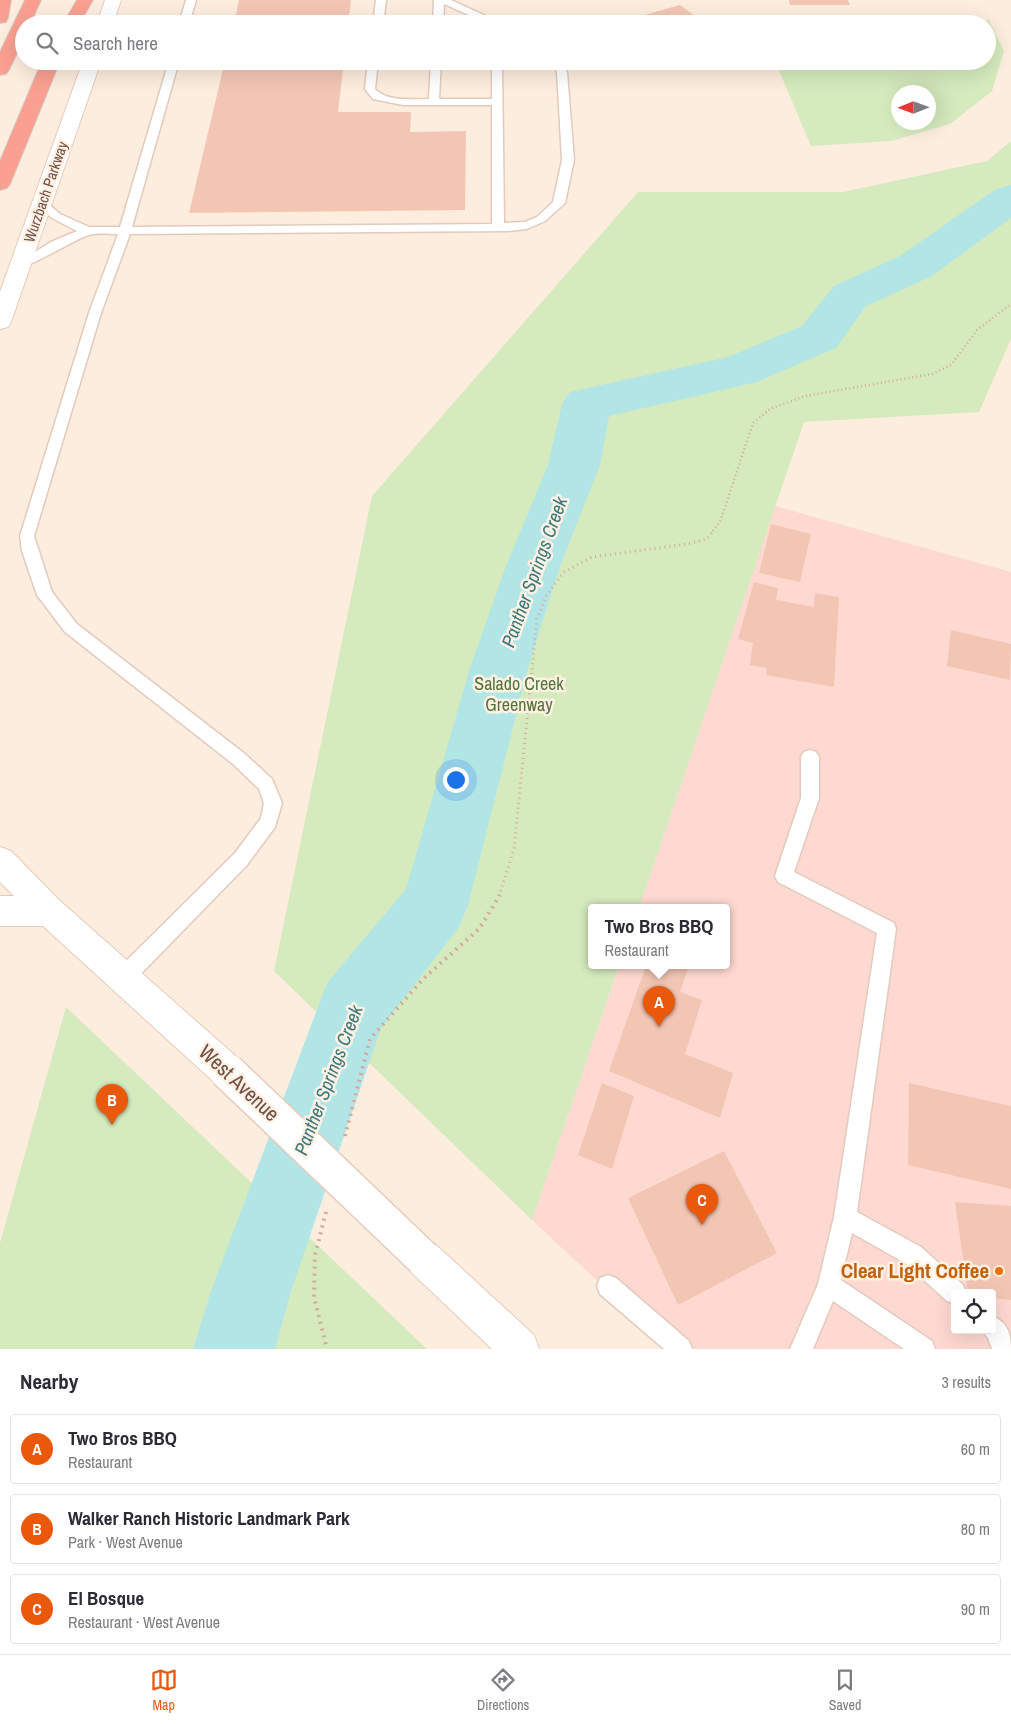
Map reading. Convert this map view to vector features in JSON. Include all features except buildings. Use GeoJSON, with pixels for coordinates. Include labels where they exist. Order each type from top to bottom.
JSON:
{"type":"FeatureCollection","features":[{"type":"Feature","properties":{"kind":"highway"},"geometry":{"type":"LineString","coordinates":[[0,18],[2,0]]}},
{"type":"Feature","properties":{"kind":"highway"},"geometry":{"type":"LineString","coordinates":[[25,15],[32,0]]}},
{"type":"Feature","properties":{"kind":"highway"},"geometry":{"type":"LineString","coordinates":[[69,15],[75,0]]}},
{"type":"Feature","properties":{"kind":"highway"},"geometry":{"type":"LineString","coordinates":[[76,15],[85,0]]}},
{"type":"Feature","properties":{"kind":"highway"},"geometry":{"type":"LineString","coordinates":[[0,70],[15,37]]}},
{"type":"Feature","properties":{"kind":"highway"},"geometry":{"type":"LineString","coordinates":[[0,184],[47,70]]}},
{"type":"Feature","properties":{"kind":"main road"},"geometry":{"type":"LineString","coordinates":[[108,15],[113,0]]}},
{"type":"Feature","properties":{"kind":"main road","name":"Wurzbach Parkway"},"geometry":{"type":"LineString","coordinates":[[0,322],[89,70]]}},
{"type":"Feature","properties":{"kind":"main road","name":"West Avenue"},"geometry":{"type":"LineString","coordinates":[[0,861],[49,911],[227,1071],[520,1349]]}},
{"type":"Feature","properties":{"kind":"main road"},"geometry":{"type":"LineString","coordinates":[[0,911],[49,911]]}},
{"type":"Feature","properties":{"kind":"lane"},"geometry":{"type":"LineString","coordinates":[[187,15],[191,0]]}},
{"type":"Feature","properties":{"kind":"lane"},"geometry":{"type":"LineString","coordinates":[[379,15],[381,0]]}},
{"type":"Feature","properties":{"kind":"lane"},"geometry":{"type":"LineString","coordinates":[[439,15],[441,0],[476,15]]}},
{"type":"Feature","properties":{"kind":"lane"},"geometry":{"type":"LineString","coordinates":[[124,977],[241,859],[269,821],[273,803],[266,784],[238,759],[71,628],[45,595],[30,551],[28,536],[95,313],[125,231],[171,70]]}},
{"type":"Feature","properties":{"kind":"lane"},"geometry":{"type":"LineString","coordinates":[[372,70],[370,89],[376,97],[403,102],[497,102]]}},
{"type":"Feature","properties":{"kind":"lane"},"geometry":{"type":"LineString","coordinates":[[434,102],[436,70]]}},
{"type":"Feature","properties":{"kind":"lane"},"geometry":{"type":"LineString","coordinates":[[497,70],[498,227]]}},
{"type":"Feature","properties":{"kind":"lane"},"geometry":{"type":"LineString","coordinates":[[20,266],[55,245],[86,231],[498,227],[527,225],[541,219],[559,204],[568,160],[561,70]]}},
{"type":"Feature","properties":{"kind":"lane"},"geometry":{"type":"LineString","coordinates":[[42,204],[56,216],[86,231]]}},
{"type":"Feature","properties":{"kind":"lane"},"geometry":{"type":"LineString","coordinates":[[801,1349],[828,1285],[845,1217],[887,929],[784,876],[810,798],[810,757]]}},
{"type":"Feature","properties":{"kind":"lane"},"geometry":{"type":"LineString","coordinates":[[845,1217],[913,1254],[951,1289]]}},
{"type":"Feature","properties":{"kind":"lane"},"geometry":{"type":"LineString","coordinates":[[828,1285],[924,1349]]}},
{"type":"Feature","properties":{"kind":"lane"},"geometry":{"type":"LineString","coordinates":[[608,1286],[682,1349]]}},
{"type":"Feature","properties":{"kind":"lane"},"geometry":{"type":"LineString","coordinates":[[996,1330],[1003,1349]]}},
{"type":"Feature","properties":{"kind":"path"},"geometry":{"type":"LineString","coordinates":[[344,1143],[370,1039],[422,979],[479,929],[499,896],[514,849],[538,619],[546,596],[564,572],[592,557],[687,544],[707,539],[720,522],[753,423],[770,409],[805,396],[932,374],[951,366],[977,330],[1011,304]]}},
{"type":"Feature","properties":{"kind":"path"},"geometry":{"type":"LineString","coordinates":[[327,1208],[315,1256],[314,1297],[327,1349]]}},
{"type":"Feature","properties":{"kind":"shaded area"},"geometry":{"type":"Polygon","coordinates":[[[775,506],[1011,572],[1011,1349],[670,1349],[532,1220],[618,969],[730,969],[730,904],[640,904],[775,506]]]}},
{"type":"Feature","properties":{"kind":"green space"},"geometry":{"type":"Polygon","coordinates":[[[996,34],[1004,51],[992,91],[950,124],[936,128],[936,85],[891,85],[891,130],[929,130],[891,141],[811,146],[779,70],[996,70],[996,34]]]}},
{"type":"Feature","properties":{"kind":"green space","name":"Salado Creek Greenway"},"geometry":{"type":"Polygon","coordinates":[[[1011,141],[1011,339],[979,412],[804,422],[640,904],[588,904],[588,969],[618,969],[532,1220],[274,971],[372,496],[638,192],[843,192],[987,161],[1011,141]]]}},
{"type":"Feature","properties":{"kind":"green space"},"geometry":{"type":"Polygon","coordinates":[[[66,1007],[427,1349],[0,1349],[0,1243],[66,1007]]]}},
{"type":"Feature","properties":{"kind":"waterway","name":"Panther Springs Creek"},"geometry":{"type":"LineString","coordinates":[[234,1349],[251,1291],[352,1008],[435,905],[499,668],[533,566],[574,465],[587,404],[740,371],[819,337],[850,296],[916,266],[1011,198]]}},
{"type":"Feature","properties":{"kind":"place","name":"Two Bros BBQ"},"geometry":{"type":"Point","coordinates":[659,1027]}},
{"type":"Feature","properties":{"kind":"place","name":"Walker Ranch Historic Landmark Park"},"geometry":{"type":"Point","coordinates":[112,1125]}},
{"type":"Feature","properties":{"kind":"place","name":"El Bosque"},"geometry":{"type":"Point","coordinates":[702,1225]}},
{"type":"Feature","properties":{"kind":"place","name":"Clear Light Coffee"},"geometry":{"type":"Point","coordinates":[999,1271]}}]}
